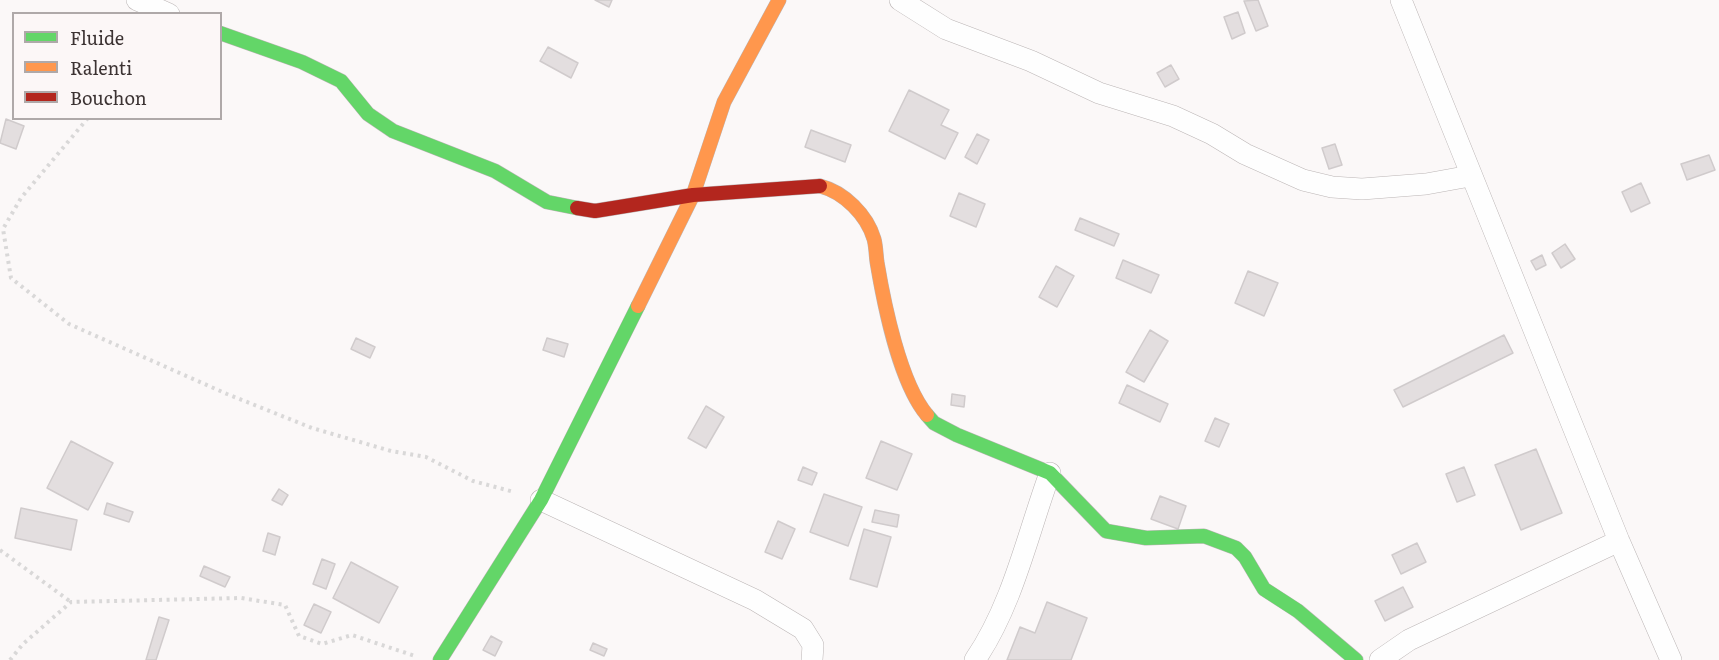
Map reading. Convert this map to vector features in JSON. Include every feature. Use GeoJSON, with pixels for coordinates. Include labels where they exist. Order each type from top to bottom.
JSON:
{"type":"FeatureCollection","features":[{"type":"Feature","properties":{"kind":"street"},"geometry":{"type":"LineString","coordinates":[[137,0],[164,12]]}},
{"type":"Feature","properties":{"kind":"street"},"geometry":{"type":"LineString","coordinates":[[440,660],[541,500],[693,195],[724,102],[779,0]]}},
{"type":"Feature","properties":{"kind":"street"},"geometry":{"type":"LineString","coordinates":[[900,0],[946,29],[1031,61],[1099,93],[1173,116],[1212,134],[1245,154],[1303,180],[1332,187],[1362,189],[1426,184],[1470,176]]}},
{"type":"Feature","properties":{"kind":"street"},"geometry":{"type":"LineString","coordinates":[[1401,0],[1618,541],[1671,660]]}},
{"type":"Feature","properties":{"kind":"street"},"geometry":{"type":"LineString","coordinates":[[222,34],[302,62],[341,81],[368,114],[393,131],[495,171],[547,202],[595,211],[693,195],[804,185],[822,186],[837,192],[853,205],[874,238],[893,336],[910,384],[922,409],[934,423],[957,435],[1050,473],[1106,531],[1146,538],[1204,536],[1236,548],[1245,557],[1264,589],[1298,611],[1356,660]]}},
{"type":"Feature","properties":{"kind":"street"},"geometry":{"type":"LineString","coordinates":[[975,660],[992,634],[1012,585],[1050,473]]}},
{"type":"Feature","properties":{"kind":"street"},"geometry":{"type":"LineString","coordinates":[[541,500],[755,600],[803,629],[813,645],[812,660]]}},
{"type":"Feature","properties":{"kind":"street"},"geometry":{"type":"LineString","coordinates":[[1380,660],[1409,640],[1618,541]]}},
{"type":"Feature","properties":{"kind":"path"},"geometry":{"type":"LineString","coordinates":[[86,120],[21,198],[3,229],[11,278],[69,324],[227,394],[312,428],[391,451],[426,457],[473,481],[541,500]]}},
{"type":"Feature","properties":{"kind":"path"},"geometry":{"type":"LineString","coordinates":[[0,550],[70,602],[241,598],[285,605],[299,636],[322,644],[352,635],[416,656]]}},
{"type":"Feature","properties":{"kind":"path"},"geometry":{"type":"LineString","coordinates":[[10,660],[23,644],[70,602]]}},
{"type":"Feature","properties":{"kind":"building"},"geometry":{"type":"Polygon","coordinates":[[[595,0],[612,0],[609,7],[595,0]]]}},
{"type":"Feature","properties":{"kind":"building"},"geometry":{"type":"Polygon","coordinates":[[[1258,0],[1268,26],[1256,31],[1244,1],[1258,0]]]}},
{"type":"Feature","properties":{"kind":"building"},"geometry":{"type":"Polygon","coordinates":[[[1238,12],[1245,33],[1232,39],[1224,17],[1238,12]]]}},
{"type":"Feature","properties":{"kind":"building"},"geometry":{"type":"Polygon","coordinates":[[[548,47],[578,63],[571,78],[540,61],[548,47]]]}},
{"type":"Feature","properties":{"kind":"building"},"geometry":{"type":"Polygon","coordinates":[[[1171,65],[1179,79],[1165,87],[1157,73],[1171,65]]]}},
{"type":"Feature","properties":{"kind":"building"},"geometry":{"type":"Polygon","coordinates":[[[909,90],[949,110],[941,125],[958,133],[945,159],[889,131],[909,90]]]}},
{"type":"Feature","properties":{"kind":"building"},"geometry":{"type":"Polygon","coordinates":[[[6,119],[24,126],[16,149],[0,143],[6,119]]]}},
{"type":"Feature","properties":{"kind":"building"},"geometry":{"type":"Polygon","coordinates":[[[811,130],[851,145],[845,162],[805,147],[811,130]]]}},
{"type":"Feature","properties":{"kind":"building"},"geometry":{"type":"Polygon","coordinates":[[[977,134],[989,140],[977,164],[965,157],[977,134]]]}},
{"type":"Feature","properties":{"kind":"building"},"geometry":{"type":"Polygon","coordinates":[[[1335,144],[1342,165],[1329,169],[1322,148],[1335,144]]]}},
{"type":"Feature","properties":{"kind":"building"},"geometry":{"type":"Polygon","coordinates":[[[1709,155],[1715,170],[1687,180],[1681,164],[1709,155]]]}},
{"type":"Feature","properties":{"kind":"building"},"geometry":{"type":"Polygon","coordinates":[[[1641,183],[1650,203],[1631,212],[1622,192],[1641,183]]]}},
{"type":"Feature","properties":{"kind":"building"},"geometry":{"type":"Polygon","coordinates":[[[959,193],[985,204],[976,227],[950,216],[959,193]]]}},
{"type":"Feature","properties":{"kind":"building"},"geometry":{"type":"Polygon","coordinates":[[[1080,218],[1119,234],[1114,246],[1075,230],[1080,218]]]}},
{"type":"Feature","properties":{"kind":"building"},"geometry":{"type":"Polygon","coordinates":[[[1565,244],[1575,259],[1561,268],[1552,253],[1565,244]]]}},
{"type":"Feature","properties":{"kind":"building"},"geometry":{"type":"Polygon","coordinates":[[[1542,255],[1546,265],[1536,270],[1531,261],[1542,255]]]}},
{"type":"Feature","properties":{"kind":"building"},"geometry":{"type":"Polygon","coordinates":[[[1123,260],[1159,275],[1151,293],[1116,278],[1123,260]]]}},
{"type":"Feature","properties":{"kind":"building"},"geometry":{"type":"Polygon","coordinates":[[[1056,266],[1074,276],[1057,307],[1039,297],[1056,266]]]}},
{"type":"Feature","properties":{"kind":"building"},"geometry":{"type":"Polygon","coordinates":[[[1248,271],[1278,283],[1264,316],[1235,303],[1248,271]]]}},
{"type":"Feature","properties":{"kind":"building"},"geometry":{"type":"Polygon","coordinates":[[[1150,330],[1168,341],[1144,382],[1126,372],[1150,330]]]}},
{"type":"Feature","properties":{"kind":"building"},"geometry":{"type":"Polygon","coordinates":[[[1504,335],[1513,353],[1403,407],[1394,390],[1504,335]]]}},
{"type":"Feature","properties":{"kind":"building"},"geometry":{"type":"Polygon","coordinates":[[[356,338],[375,347],[370,358],[351,349],[356,338]]]}},
{"type":"Feature","properties":{"kind":"building"},"geometry":{"type":"Polygon","coordinates":[[[547,338],[568,344],[564,357],[543,350],[547,338]]]}},
{"type":"Feature","properties":{"kind":"building"},"geometry":{"type":"Polygon","coordinates":[[[1127,385],[1168,404],[1160,422],[1119,403],[1127,385]]]}},
{"type":"Feature","properties":{"kind":"building"},"geometry":{"type":"Polygon","coordinates":[[[952,394],[965,396],[964,407],[951,405],[952,394]]]}},
{"type":"Feature","properties":{"kind":"building"},"geometry":{"type":"Polygon","coordinates":[[[706,406],[724,417],[706,448],[688,438],[706,406]]]}},
{"type":"Feature","properties":{"kind":"building"},"geometry":{"type":"Polygon","coordinates":[[[1215,418],[1229,424],[1219,447],[1205,441],[1215,418]]]}},
{"type":"Feature","properties":{"kind":"building"},"geometry":{"type":"Polygon","coordinates":[[[71,441],[113,463],[88,510],[47,488],[71,441]]]}},
{"type":"Feature","properties":{"kind":"building"},"geometry":{"type":"Polygon","coordinates":[[[881,441],[912,454],[897,490],[866,478],[881,441]]]}},
{"type":"Feature","properties":{"kind":"building"},"geometry":{"type":"Polygon","coordinates":[[[1536,449],[1562,513],[1521,530],[1495,465],[1536,449]]]}},
{"type":"Feature","properties":{"kind":"building"},"geometry":{"type":"Polygon","coordinates":[[[803,467],[817,473],[812,485],[798,480],[803,467]]]}},
{"type":"Feature","properties":{"kind":"building"},"geometry":{"type":"Polygon","coordinates":[[[1464,467],[1475,495],[1457,502],[1446,474],[1464,467]]]}},
{"type":"Feature","properties":{"kind":"building"},"geometry":{"type":"Polygon","coordinates":[[[279,489],[288,495],[282,505],[272,500],[279,489]]]}},
{"type":"Feature","properties":{"kind":"building"},"geometry":{"type":"Polygon","coordinates":[[[824,494],[862,507],[848,546],[810,532],[824,494]]]}},
{"type":"Feature","properties":{"kind":"building"},"geometry":{"type":"Polygon","coordinates":[[[1160,496],[1186,506],[1178,529],[1151,519],[1160,496]]]}},
{"type":"Feature","properties":{"kind":"building"},"geometry":{"type":"Polygon","coordinates":[[[107,503],[133,512],[129,522],[104,514],[107,503]]]}},
{"type":"Feature","properties":{"kind":"building"},"geometry":{"type":"Polygon","coordinates":[[[21,508],[77,520],[71,550],[15,538],[21,508]]]}},
{"type":"Feature","properties":{"kind":"building"},"geometry":{"type":"Polygon","coordinates":[[[875,510],[899,515],[897,527],[872,522],[875,510]]]}},
{"type":"Feature","properties":{"kind":"building"},"geometry":{"type":"Polygon","coordinates":[[[778,521],[795,529],[782,559],[765,552],[778,521]]]}},
{"type":"Feature","properties":{"kind":"building"},"geometry":{"type":"Polygon","coordinates":[[[864,529],[891,537],[877,587],[850,579],[864,529]]]}},
{"type":"Feature","properties":{"kind":"building"},"geometry":{"type":"Polygon","coordinates":[[[268,533],[280,537],[275,555],[263,551],[268,533]]]}},
{"type":"Feature","properties":{"kind":"building"},"geometry":{"type":"Polygon","coordinates":[[[1417,543],[1426,562],[1401,574],[1392,555],[1417,543]]]}},
{"type":"Feature","properties":{"kind":"building"},"geometry":{"type":"Polygon","coordinates":[[[322,559],[335,564],[326,589],[313,584],[322,559]]]}},
{"type":"Feature","properties":{"kind":"building"},"geometry":{"type":"Polygon","coordinates":[[[351,562],[398,587],[379,623],[333,598],[351,562]]]}},
{"type":"Feature","properties":{"kind":"building"},"geometry":{"type":"Polygon","coordinates":[[[204,566],[230,577],[225,587],[200,576],[204,566]]]}},
{"type":"Feature","properties":{"kind":"building"},"geometry":{"type":"Polygon","coordinates":[[[1403,587],[1413,607],[1385,621],[1375,601],[1403,587]]]}},
{"type":"Feature","properties":{"kind":"building"},"geometry":{"type":"Polygon","coordinates":[[[1047,602],[1087,618],[1071,660],[1007,660],[1020,627],[1035,633],[1047,602]]]}},
{"type":"Feature","properties":{"kind":"building"},"geometry":{"type":"Polygon","coordinates":[[[314,604],[331,612],[321,633],[304,625],[314,604]]]}},
{"type":"Feature","properties":{"kind":"building"},"geometry":{"type":"Polygon","coordinates":[[[159,617],[169,620],[156,660],[146,660],[159,617]]]}},
{"type":"Feature","properties":{"kind":"building"},"geometry":{"type":"Polygon","coordinates":[[[491,636],[502,642],[495,656],[483,650],[491,636]]]}},
{"type":"Feature","properties":{"kind":"building"},"geometry":{"type":"Polygon","coordinates":[[[593,643],[607,649],[604,656],[590,650],[593,643]]]}},
{"type":"Feature","properties":{"kind":"traffic: fast"},"geometry":{"type":"LineString","coordinates":[[222,34],[302,62],[341,81],[368,114],[393,131],[495,171],[547,202],[577,208]]}},
{"type":"Feature","properties":{"kind":"traffic: fast"},"geometry":{"type":"LineString","coordinates":[[440,660],[541,500],[638,306]]}},
{"type":"Feature","properties":{"kind":"traffic: fast"},"geometry":{"type":"LineString","coordinates":[[927,415],[934,423],[957,435],[1050,473],[1106,531],[1146,538],[1204,536],[1236,548],[1245,557],[1264,589],[1298,611],[1356,660]]}},
{"type":"Feature","properties":{"kind":"traffic: slow"},"geometry":{"type":"LineString","coordinates":[[638,306],[693,195],[724,102],[779,0]]}},
{"type":"Feature","properties":{"kind":"traffic: slow"},"geometry":{"type":"LineString","coordinates":[[820,186],[846,199],[860,213],[871,230],[894,342],[909,384],[927,415]]}},
{"type":"Feature","properties":{"kind":"traffic: jam"},"geometry":{"type":"LineString","coordinates":[[577,208],[595,211],[693,195],[820,186]]}}]}
